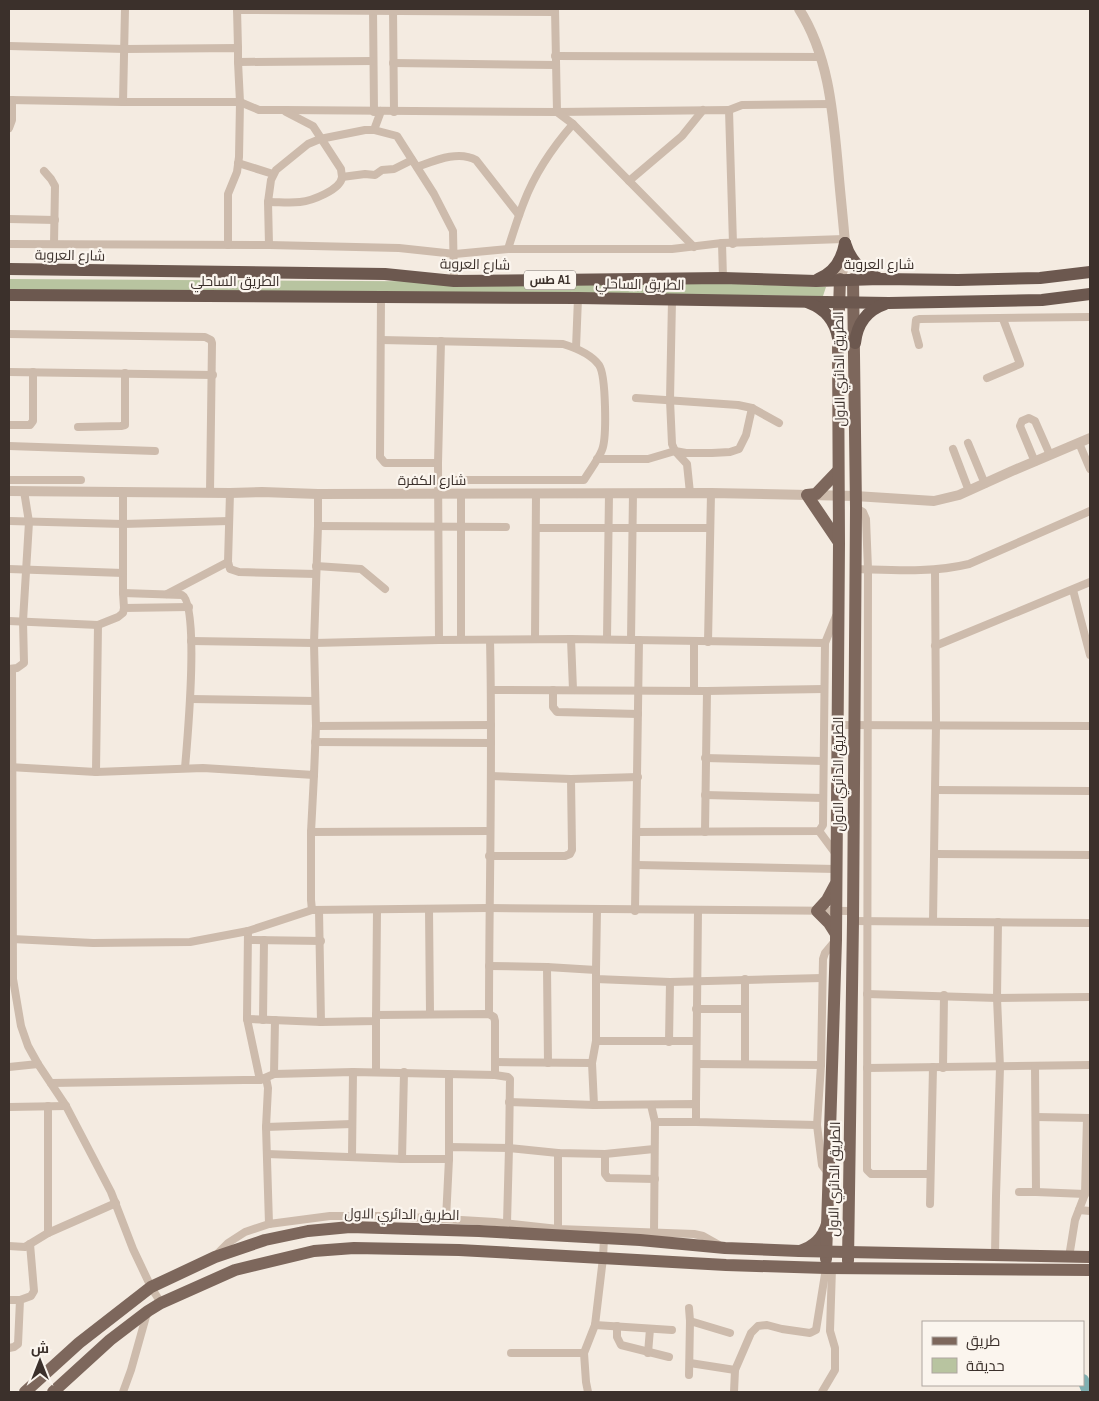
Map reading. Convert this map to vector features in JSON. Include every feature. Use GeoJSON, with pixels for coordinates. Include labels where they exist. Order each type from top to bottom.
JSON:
{"type":"FeatureCollection","features":[{"type":"Feature","properties":{"kind":"highway"},"geometry":{"type":"LineString","coordinates":[[845,241],[855,263],[866,273],[880,279]]}},
{"type":"Feature","properties":{"kind":"highway"},"geometry":{"type":"LineString","coordinates":[[816,281],[830,273],[836,266],[844,252],[845,241]]}},
{"type":"Feature","properties":{"kind":"highway","name":"شارع العروبة"},"geometry":{"type":"LineString","coordinates":[[9,269],[385,274],[454,281],[723,278],[816,281],[840,279],[958,280],[1028,278],[1090,272]]}},
{"type":"Feature","properties":{"kind":"highway"},"geometry":{"type":"LineString","coordinates":[[1066,275],[1063,286],[1067,297]]}},
{"type":"Feature","properties":{"kind":"highway"},"geometry":{"type":"LineString","coordinates":[[1027,300],[1032,295],[1033,289],[1028,278]]}},
{"type":"Feature","properties":{"kind":"highway","name":"الطريق الساحلي"},"geometry":{"type":"LineString","coordinates":[[9,295],[578,298],[889,303],[1027,300],[1090,294]]}},
{"type":"Feature","properties":{"kind":"highway"},"geometry":{"type":"LineString","coordinates":[[806,302],[818,307],[828,315],[835,326],[838,338]]}},
{"type":"Feature","properties":{"kind":"highway"},"geometry":{"type":"LineString","coordinates":[[855,343],[862,320],[874,309],[889,303]]}},
{"type":"Feature","properties":{"kind":"main road","name":"الطريق الدائري الاول"},"geometry":{"type":"LineString","coordinates":[[829,1268],[827,1253],[836,937],[839,543],[838,338],[840,279]]}},
{"type":"Feature","properties":{"kind":"main road","name":"الطريق الدائري الاول"},"geometry":{"type":"LineString","coordinates":[[848,1268],[856,502],[853,279]]}},
{"type":"Feature","properties":{"kind":"main road"},"geometry":{"type":"LineString","coordinates":[[838,471],[816,494],[807,495],[839,543]]}},
{"type":"Feature","properties":{"kind":"main road"},"geometry":{"type":"LineString","coordinates":[[836,882],[827,900],[817,911],[828,923],[836,937]]}},
{"type":"Feature","properties":{"kind":"main road"},"geometry":{"type":"LineString","coordinates":[[799,1252],[819,1240],[826,1229],[829,1217]]}},
{"type":"Feature","properties":{"kind":"main road","name":"الطريق الدائري الاول"},"geometry":{"type":"LineString","coordinates":[[25,1392],[79,1343],[151,1287],[214,1256],[265,1240],[298,1233],[350,1227],[423,1229],[604,1238],[708,1247],[827,1253]]}},
{"type":"Feature","properties":{"kind":"main road"},"geometry":{"type":"LineString","coordinates":[[422,1249],[423,1229]]}},
{"type":"Feature","properties":{"kind":"main road"},"geometry":{"type":"LineString","coordinates":[[298,1233],[303,1253]]}},
{"type":"Feature","properties":{"kind":"main road"},"geometry":{"type":"LineString","coordinates":[[707,1264],[708,1247]]}},
{"type":"Feature","properties":{"kind":"main road"},"geometry":{"type":"LineString","coordinates":[[53,1392],[110,1340],[161,1303],[236,1270],[314,1251],[354,1248],[422,1249],[707,1264],[829,1268],[1090,1270]]}},
{"type":"Feature","properties":{"kind":"main road"},"geometry":{"type":"LineString","coordinates":[[827,1253],[1090,1257]]}},
{"type":"Feature","properties":{"kind":"street"},"geometry":{"type":"LineString","coordinates":[[123,102],[125,9]]}},
{"type":"Feature","properties":{"kind":"street"},"geometry":{"type":"LineString","coordinates":[[799,9],[821,57],[829,87],[845,241],[845,264],[840,279]]}},
{"type":"Feature","properties":{"kind":"street"},"geometry":{"type":"LineString","coordinates":[[228,245],[228,194],[237,172],[238,163],[240,102],[237,10],[555,11],[557,112]]}},
{"type":"Feature","properties":{"kind":"street"},"geometry":{"type":"LineString","coordinates":[[373,10],[372,61],[377,111],[374,130]]}},
{"type":"Feature","properties":{"kind":"street"},"geometry":{"type":"LineString","coordinates":[[393,10],[394,112]]}},
{"type":"Feature","properties":{"kind":"street"},"geometry":{"type":"LineString","coordinates":[[9,46],[125,49],[238,48]]}},
{"type":"Feature","properties":{"kind":"street"},"geometry":{"type":"LineString","coordinates":[[394,63],[821,57]]}},
{"type":"Feature","properties":{"kind":"street"},"geometry":{"type":"LineString","coordinates":[[238,62],[372,61]]}},
{"type":"Feature","properties":{"kind":"street"},"geometry":{"type":"LineString","coordinates":[[9,128],[12,120],[10,100],[240,102],[260,110],[394,112],[730,110],[742,105],[831,104]]}},
{"type":"Feature","properties":{"kind":"street"},"geometry":{"type":"LineString","coordinates":[[268,202],[300,202],[318,198],[332,190],[341,182],[342,177],[341,170],[310,123],[284,110]]}},
{"type":"Feature","properties":{"kind":"street"},"geometry":{"type":"LineString","coordinates":[[629,181],[682,136],[703,110]]}},
{"type":"Feature","properties":{"kind":"street"},"geometry":{"type":"LineString","coordinates":[[730,110],[733,244]]}},
{"type":"Feature","properties":{"kind":"street"},"geometry":{"type":"LineString","coordinates":[[557,112],[573,124],[694,247]]}},
{"type":"Feature","properties":{"kind":"street"},"geometry":{"type":"LineString","coordinates":[[508,249],[519,215],[536,176],[553,148],[573,124]]}},
{"type":"Feature","properties":{"kind":"street"},"geometry":{"type":"LineString","coordinates":[[269,245],[268,202],[273,174],[308,144],[320,139],[374,130],[397,136],[434,194],[454,231],[454,281]]}},
{"type":"Feature","properties":{"kind":"street"},"geometry":{"type":"LineString","coordinates":[[417,167],[447,157],[471,157],[476,160],[519,215]]}},
{"type":"Feature","properties":{"kind":"street"},"geometry":{"type":"LineString","coordinates":[[342,177],[375,174],[382,170],[394,169],[412,160]]}},
{"type":"Feature","properties":{"kind":"street"},"geometry":{"type":"LineString","coordinates":[[238,163],[273,174]]}},
{"type":"Feature","properties":{"kind":"street"},"geometry":{"type":"LineString","coordinates":[[44,171],[54,186],[54,244]]}},
{"type":"Feature","properties":{"kind":"street"},"geometry":{"type":"LineString","coordinates":[[9,219],[55,220]]}},
{"type":"Feature","properties":{"kind":"street"},"geometry":{"type":"LineString","coordinates":[[9,244],[269,245],[399,248],[455,254],[508,249],[672,249],[722,243],[845,241]]}},
{"type":"Feature","properties":{"kind":"street"},"geometry":{"type":"LineString","coordinates":[[722,243],[723,278]]}},
{"type":"Feature","properties":{"kind":"street"},"geometry":{"type":"LineString","coordinates":[[845,264],[853,279]]}},
{"type":"Feature","properties":{"kind":"street"},"geometry":{"type":"LineString","coordinates":[[381,297],[380,457],[385,462],[438,463]]}},
{"type":"Feature","properties":{"kind":"street"},"geometry":{"type":"LineString","coordinates":[[576,348],[578,298]]}},
{"type":"Feature","properties":{"kind":"street"},"geometry":{"type":"LineString","coordinates":[[672,300],[670,400],[672,444],[674,451],[687,464],[690,493]]}},
{"type":"Feature","properties":{"kind":"street"},"geometry":{"type":"LineString","coordinates":[[919,345],[914,325],[916,320],[920,319],[1090,318]]}},
{"type":"Feature","properties":{"kind":"street"},"geometry":{"type":"LineString","coordinates":[[987,378],[1020,364],[1003,319]]}},
{"type":"Feature","properties":{"kind":"street"},"geometry":{"type":"LineString","coordinates":[[9,334],[205,337],[210,340],[212,343],[213,375],[210,492]]}},
{"type":"Feature","properties":{"kind":"street"},"geometry":{"type":"LineString","coordinates":[[381,340],[563,344],[576,348],[600,366],[604,376],[605,439],[602,450],[584,480],[583,494]]}},
{"type":"Feature","properties":{"kind":"street"},"geometry":{"type":"LineString","coordinates":[[439,640],[438,463],[441,341]]}},
{"type":"Feature","properties":{"kind":"street"},"geometry":{"type":"LineString","coordinates":[[9,372],[213,375]]}},
{"type":"Feature","properties":{"kind":"street"},"geometry":{"type":"LineString","coordinates":[[9,425],[32,424],[33,372]]}},
{"type":"Feature","properties":{"kind":"street"},"geometry":{"type":"LineString","coordinates":[[78,427],[125,425],[125,373]]}},
{"type":"Feature","properties":{"kind":"street"},"geometry":{"type":"LineString","coordinates":[[636,398],[738,405],[752,408],[779,423]]}},
{"type":"Feature","properties":{"kind":"street"},"geometry":{"type":"LineString","coordinates":[[597,459],[648,459],[674,451],[686,453],[730,452],[739,449],[746,435],[752,408]]}},
{"type":"Feature","properties":{"kind":"street"},"geometry":{"type":"LineString","coordinates":[[1035,462],[1020,426],[1022,421],[1029,418],[1035,421],[1050,456]]}},
{"type":"Feature","properties":{"kind":"street","name":"شارع الكفرة"},"geometry":{"type":"LineString","coordinates":[[9,490],[318,494],[710,493],[838,496],[856,502],[934,501],[969,491],[1090,438]]}},
{"type":"Feature","properties":{"kind":"street"},"geometry":{"type":"LineString","coordinates":[[968,443],[985,484]]}},
{"type":"Feature","properties":{"kind":"street"},"geometry":{"type":"LineString","coordinates":[[1079,443],[1090,469]]}},
{"type":"Feature","properties":{"kind":"street"},"geometry":{"type":"LineString","coordinates":[[9,446],[155,451]]}},
{"type":"Feature","properties":{"kind":"street"},"geometry":{"type":"LineString","coordinates":[[953,449],[969,491]]}},
{"type":"Feature","properties":{"kind":"street"},"geometry":{"type":"LineString","coordinates":[[964,480],[980,473]]}},
{"type":"Feature","properties":{"kind":"street"},"geometry":{"type":"LineString","coordinates":[[9,480],[81,480]]}},
{"type":"Feature","properties":{"kind":"street"},"geometry":{"type":"LineString","coordinates":[[438,480],[584,480]]}},
{"type":"Feature","properties":{"kind":"street"},"geometry":{"type":"LineString","coordinates":[[24,491],[29,522],[23,621],[24,663],[20,667],[10,669],[11,979],[21,1026],[28,1046],[66,1106],[116,1203],[133,1249],[151,1287],[161,1303]]}},
{"type":"Feature","properties":{"kind":"street"},"geometry":{"type":"LineString","coordinates":[[9,621],[98,625],[123,613],[123,492]]}},
{"type":"Feature","properties":{"kind":"street"},"geometry":{"type":"LineString","coordinates":[[230,493],[228,562],[230,569],[240,572],[361,569],[385,589]]}},
{"type":"Feature","properties":{"kind":"street"},"geometry":{"type":"LineString","coordinates":[[633,493],[632,529],[638,690],[635,911]]}},
{"type":"Feature","properties":{"kind":"street"},"geometry":{"type":"LineString","coordinates":[[708,642],[710,493]]}},
{"type":"Feature","properties":{"kind":"street"},"geometry":{"type":"LineString","coordinates":[[318,494],[314,643],[316,726],[310,900],[315,910],[320,941],[322,1022]]}},
{"type":"Feature","properties":{"kind":"street"},"geometry":{"type":"LineString","coordinates":[[461,494],[461,639]]}},
{"type":"Feature","properties":{"kind":"street"},"geometry":{"type":"LineString","coordinates":[[535,639],[536,494]]}},
{"type":"Feature","properties":{"kind":"street"},"geometry":{"type":"LineString","coordinates":[[607,640],[609,494]]}},
{"type":"Feature","properties":{"kind":"street"},"geometry":{"type":"LineString","coordinates":[[856,502],[866,518],[868,569],[868,1172],[871,1174],[930,1174]]}},
{"type":"Feature","properties":{"kind":"street"},"geometry":{"type":"LineString","coordinates":[[855,569],[935,570],[970,564],[1090,511]]}},
{"type":"Feature","properties":{"kind":"street"},"geometry":{"type":"LineString","coordinates":[[9,521],[123,524],[229,521]]}},
{"type":"Feature","properties":{"kind":"street"},"geometry":{"type":"LineString","coordinates":[[318,526],[506,527]]}},
{"type":"Feature","properties":{"kind":"street"},"geometry":{"type":"LineString","coordinates":[[536,528],[710,528]]}},
{"type":"Feature","properties":{"kind":"street"},"geometry":{"type":"LineString","coordinates":[[167,594],[228,562]]}},
{"type":"Feature","properties":{"kind":"street"},"geometry":{"type":"LineString","coordinates":[[9,569],[123,573]]}},
{"type":"Feature","properties":{"kind":"street"},"geometry":{"type":"LineString","coordinates":[[934,921],[936,790],[935,570]]}},
{"type":"Feature","properties":{"kind":"street"},"geometry":{"type":"LineString","coordinates":[[935,646],[1090,582]]}},
{"type":"Feature","properties":{"kind":"street"},"geometry":{"type":"LineString","coordinates":[[1072,590],[1090,655]]}},
{"type":"Feature","properties":{"kind":"street"},"geometry":{"type":"LineString","coordinates":[[123,592],[185,596],[189,608],[191,642],[191,699],[185,768]]}},
{"type":"Feature","properties":{"kind":"street"},"geometry":{"type":"LineString","coordinates":[[124,608],[189,608]]}},
{"type":"Feature","properties":{"kind":"street"},"geometry":{"type":"LineString","coordinates":[[819,831],[823,825],[825,643],[838,612]]}},
{"type":"Feature","properties":{"kind":"street"},"geometry":{"type":"LineString","coordinates":[[96,772],[98,625]]}},
{"type":"Feature","properties":{"kind":"street"},"geometry":{"type":"LineString","coordinates":[[191,642],[314,643],[461,639],[571,639],[825,643]]}},
{"type":"Feature","properties":{"kind":"street"},"geometry":{"type":"LineString","coordinates":[[571,639],[573,690]]}},
{"type":"Feature","properties":{"kind":"street"},"geometry":{"type":"LineString","coordinates":[[489,1014],[490,640]]}},
{"type":"Feature","properties":{"kind":"street"},"geometry":{"type":"LineString","coordinates":[[694,642],[694,690]]}},
{"type":"Feature","properties":{"kind":"street"},"geometry":{"type":"LineString","coordinates":[[491,690],[707,691],[824,689]]}},
{"type":"Feature","properties":{"kind":"street"},"geometry":{"type":"LineString","coordinates":[[553,690],[553,707],[557,712],[638,714]]}},
{"type":"Feature","properties":{"kind":"street"},"geometry":{"type":"LineString","coordinates":[[705,832],[707,691]]}},
{"type":"Feature","properties":{"kind":"street"},"geometry":{"type":"LineString","coordinates":[[191,699],[315,701]]}},
{"type":"Feature","properties":{"kind":"street"},"geometry":{"type":"LineString","coordinates":[[316,726],[491,725]]}},
{"type":"Feature","properties":{"kind":"street"},"geometry":{"type":"LineString","coordinates":[[837,725],[1090,726]]}},
{"type":"Feature","properties":{"kind":"street"},"geometry":{"type":"LineString","coordinates":[[315,742],[491,744]]}},
{"type":"Feature","properties":{"kind":"street"},"geometry":{"type":"LineString","coordinates":[[705,758],[823,761]]}},
{"type":"Feature","properties":{"kind":"street"},"geometry":{"type":"LineString","coordinates":[[11,767],[96,772],[185,768],[314,775]]}},
{"type":"Feature","properties":{"kind":"street"},"geometry":{"type":"LineString","coordinates":[[491,776],[571,779],[638,777]]}},
{"type":"Feature","properties":{"kind":"street"},"geometry":{"type":"LineString","coordinates":[[489,856],[565,856],[570,854],[572,850],[571,779]]}},
{"type":"Feature","properties":{"kind":"street"},"geometry":{"type":"LineString","coordinates":[[936,790],[1090,791]]}},
{"type":"Feature","properties":{"kind":"street"},"geometry":{"type":"LineString","coordinates":[[705,795],[823,798]]}},
{"type":"Feature","properties":{"kind":"street"},"geometry":{"type":"LineString","coordinates":[[311,832],[490,831]]}},
{"type":"Feature","properties":{"kind":"street"},"geometry":{"type":"LineString","coordinates":[[637,832],[819,831]]}},
{"type":"Feature","properties":{"kind":"street"},"geometry":{"type":"LineString","coordinates":[[819,831],[836,855]]}},
{"type":"Feature","properties":{"kind":"street"},"geometry":{"type":"LineString","coordinates":[[934,854],[1090,856]]}},
{"type":"Feature","properties":{"kind":"street"},"geometry":{"type":"LineString","coordinates":[[637,865],[836,868]]}},
{"type":"Feature","properties":{"kind":"street"},"geometry":{"type":"LineString","coordinates":[[12,939],[93,943],[190,942],[248,931],[315,910],[488,908],[635,911],[836,911],[867,921],[1090,923]]}},
{"type":"Feature","properties":{"kind":"street"},"geometry":{"type":"LineString","coordinates":[[429,909],[430,1013]]}},
{"type":"Feature","properties":{"kind":"street"},"geometry":{"type":"LineString","coordinates":[[376,1072],[377,910]]}},
{"type":"Feature","properties":{"kind":"street"},"geometry":{"type":"LineString","coordinates":[[594,1105],[592,1063],[596,1041],[598,910]]}},
{"type":"Feature","properties":{"kind":"street"},"geometry":{"type":"LineString","coordinates":[[696,1122],[698,910]]}},
{"type":"Feature","properties":{"kind":"street"},"geometry":{"type":"LineString","coordinates":[[996,1255],[1000,1067],[997,998],[998,922]]}},
{"type":"Feature","properties":{"kind":"street"},"geometry":{"type":"LineString","coordinates":[[248,931],[247,1019],[263,1079],[268,1088],[266,1154],[269,1224]]}},
{"type":"Feature","properties":{"kind":"street"},"geometry":{"type":"LineString","coordinates":[[830,1175],[822,1165],[817,1125],[821,1065],[822,978],[825,953],[836,937]]}},
{"type":"Feature","properties":{"kind":"street"},"geometry":{"type":"LineString","coordinates":[[248,940],[320,941]]}},
{"type":"Feature","properties":{"kind":"street"},"geometry":{"type":"LineString","coordinates":[[263,1020],[264,940]]}},
{"type":"Feature","properties":{"kind":"street"},"geometry":{"type":"LineString","coordinates":[[489,966],[596,970]]}},
{"type":"Feature","properties":{"kind":"street"},"geometry":{"type":"LineString","coordinates":[[547,967],[548,1063]]}},
{"type":"Feature","properties":{"kind":"street"},"geometry":{"type":"LineString","coordinates":[[596,979],[670,982],[822,978]]}},
{"type":"Feature","properties":{"kind":"street"},"geometry":{"type":"LineString","coordinates":[[745,979],[745,1064]]}},
{"type":"Feature","properties":{"kind":"street"},"geometry":{"type":"LineString","coordinates":[[669,1042],[670,982]]}},
{"type":"Feature","properties":{"kind":"street"},"geometry":{"type":"LineString","coordinates":[[867,994],[997,998],[1090,997]]}},
{"type":"Feature","properties":{"kind":"street"},"geometry":{"type":"LineString","coordinates":[[943,1068],[944,995]]}},
{"type":"Feature","properties":{"kind":"street"},"geometry":{"type":"LineString","coordinates":[[696,1009],[745,1009]]}},
{"type":"Feature","properties":{"kind":"street"},"geometry":{"type":"LineString","coordinates":[[247,1019],[322,1022],[430,1013],[489,1014],[494,1017],[495,1021],[495,1075]]}},
{"type":"Feature","properties":{"kind":"street"},"geometry":{"type":"LineString","coordinates":[[274,1074],[275,1020]]}},
{"type":"Feature","properties":{"kind":"street"},"geometry":{"type":"LineString","coordinates":[[596,1041],[696,1041]]}},
{"type":"Feature","properties":{"kind":"street"},"geometry":{"type":"LineString","coordinates":[[495,1062],[592,1063]]}},
{"type":"Feature","properties":{"kind":"street"},"geometry":{"type":"LineString","coordinates":[[9,1067],[38,1064]]}},
{"type":"Feature","properties":{"kind":"street"},"geometry":{"type":"LineString","coordinates":[[697,1064],[821,1065]]}},
{"type":"Feature","properties":{"kind":"street"},"geometry":{"type":"LineString","coordinates":[[867,1068],[1090,1065]]}},
{"type":"Feature","properties":{"kind":"street"},"geometry":{"type":"LineString","coordinates":[[1035,1066],[1036,1192]]}},
{"type":"Feature","properties":{"kind":"street"},"geometry":{"type":"LineString","coordinates":[[930,1204],[933,1067]]}},
{"type":"Feature","properties":{"kind":"street"},"geometry":{"type":"LineString","coordinates":[[52,1083],[263,1079],[274,1074],[353,1072],[508,1076],[510,1079],[510,1148],[507,1223]]}},
{"type":"Feature","properties":{"kind":"street"},"geometry":{"type":"LineString","coordinates":[[352,1156],[353,1072]]}},
{"type":"Feature","properties":{"kind":"street"},"geometry":{"type":"LineString","coordinates":[[402,1159],[404,1072]]}},
{"type":"Feature","properties":{"kind":"street"},"geometry":{"type":"LineString","coordinates":[[446,1219],[449,1158],[449,1075]]}},
{"type":"Feature","properties":{"kind":"street"},"geometry":{"type":"LineString","coordinates":[[509,1102],[594,1105],[696,1104]]}},
{"type":"Feature","properties":{"kind":"street"},"geometry":{"type":"LineString","coordinates":[[651,1105],[655,1122],[654,1232]]}},
{"type":"Feature","properties":{"kind":"street"},"geometry":{"type":"LineString","coordinates":[[48,1106],[48,1233]]}},
{"type":"Feature","properties":{"kind":"street"},"geometry":{"type":"LineString","coordinates":[[9,1107],[66,1106]]}},
{"type":"Feature","properties":{"kind":"street"},"geometry":{"type":"LineString","coordinates":[[1036,1117],[1088,1118],[1086,1194],[1075,1220],[1069,1257]]}},
{"type":"Feature","properties":{"kind":"street"},"geometry":{"type":"LineString","coordinates":[[655,1122],[817,1125]]}},
{"type":"Feature","properties":{"kind":"street"},"geometry":{"type":"LineString","coordinates":[[266,1127],[352,1124]]}},
{"type":"Feature","properties":{"kind":"street"},"geometry":{"type":"LineString","coordinates":[[449,1147],[510,1148],[558,1153],[605,1154],[654,1149]]}},
{"type":"Feature","properties":{"kind":"street"},"geometry":{"type":"LineString","coordinates":[[558,1153],[558,1229]]}},
{"type":"Feature","properties":{"kind":"street"},"geometry":{"type":"LineString","coordinates":[[266,1154],[402,1159],[449,1158]]}},
{"type":"Feature","properties":{"kind":"street"},"geometry":{"type":"LineString","coordinates":[[605,1154],[605,1174],[608,1178],[655,1179]]}},
{"type":"Feature","properties":{"kind":"street"},"geometry":{"type":"LineString","coordinates":[[1019,1192],[1086,1194]]}},
{"type":"Feature","properties":{"kind":"street"},"geometry":{"type":"LineString","coordinates":[[9,1246],[25,1247],[48,1233],[116,1203]]}},
{"type":"Feature","properties":{"kind":"street"},"geometry":{"type":"LineString","coordinates":[[1079,1210],[1090,1211]]}},
{"type":"Feature","properties":{"kind":"street"},"geometry":{"type":"LineString","coordinates":[[214,1256],[228,1243],[245,1232],[269,1224],[330,1216],[393,1216],[507,1223],[558,1229],[694,1234],[703,1236],[725,1248]]}},
{"type":"Feature","properties":{"kind":"street"},"geometry":{"type":"LineString","coordinates":[[588,1392],[584,1354],[595,1325],[604,1238]]}},
{"type":"Feature","properties":{"kind":"street"},"geometry":{"type":"LineString","coordinates":[[9,1300],[20,1300],[31,1296],[34,1291],[30,1244]]}},
{"type":"Feature","properties":{"kind":"street"},"geometry":{"type":"LineString","coordinates":[[734,1392],[735,1370],[751,1333],[758,1326],[767,1325],[810,1333],[816,1330],[829,1268]]}},
{"type":"Feature","properties":{"kind":"street"},"geometry":{"type":"LineString","coordinates":[[822,1392],[835,1370],[835,1348],[830,1331],[829,1268]]}},
{"type":"Feature","properties":{"kind":"street"},"geometry":{"type":"LineString","coordinates":[[9,1348],[18,1344],[20,1300]]}},
{"type":"Feature","properties":{"kind":"street"},"geometry":{"type":"LineString","coordinates":[[688,1308],[690,1321],[689,1375]]}},
{"type":"Feature","properties":{"kind":"street"},"geometry":{"type":"LineString","coordinates":[[122,1392],[132,1370],[148,1311]]}},
{"type":"Feature","properties":{"kind":"street"},"geometry":{"type":"LineString","coordinates":[[690,1321],[730,1332]]}},
{"type":"Feature","properties":{"kind":"street"},"geometry":{"type":"LineString","coordinates":[[595,1325],[672,1330]]}},
{"type":"Feature","properties":{"kind":"street"},"geometry":{"type":"LineString","coordinates":[[617,1326],[617,1337],[621,1345],[669,1357]]}},
{"type":"Feature","properties":{"kind":"street"},"geometry":{"type":"LineString","coordinates":[[648,1353],[650,1329]]}},
{"type":"Feature","properties":{"kind":"street"},"geometry":{"type":"LineString","coordinates":[[511,1353],[584,1354]]}},
{"type":"Feature","properties":{"kind":"street"},"geometry":{"type":"LineString","coordinates":[[690,1363],[735,1370]]}},
{"type":"Feature","properties":{"kind":"green space"},"geometry":{"type":"Polygon","coordinates":[[[9,279],[716,283],[826,287],[823,296],[9,290],[9,279]]]}},
{"type":"Feature","properties":{"kind":"waterway"},"geometry":{"type":"LineString","coordinates":[[1084,1382],[1088,1392]]}}]}
